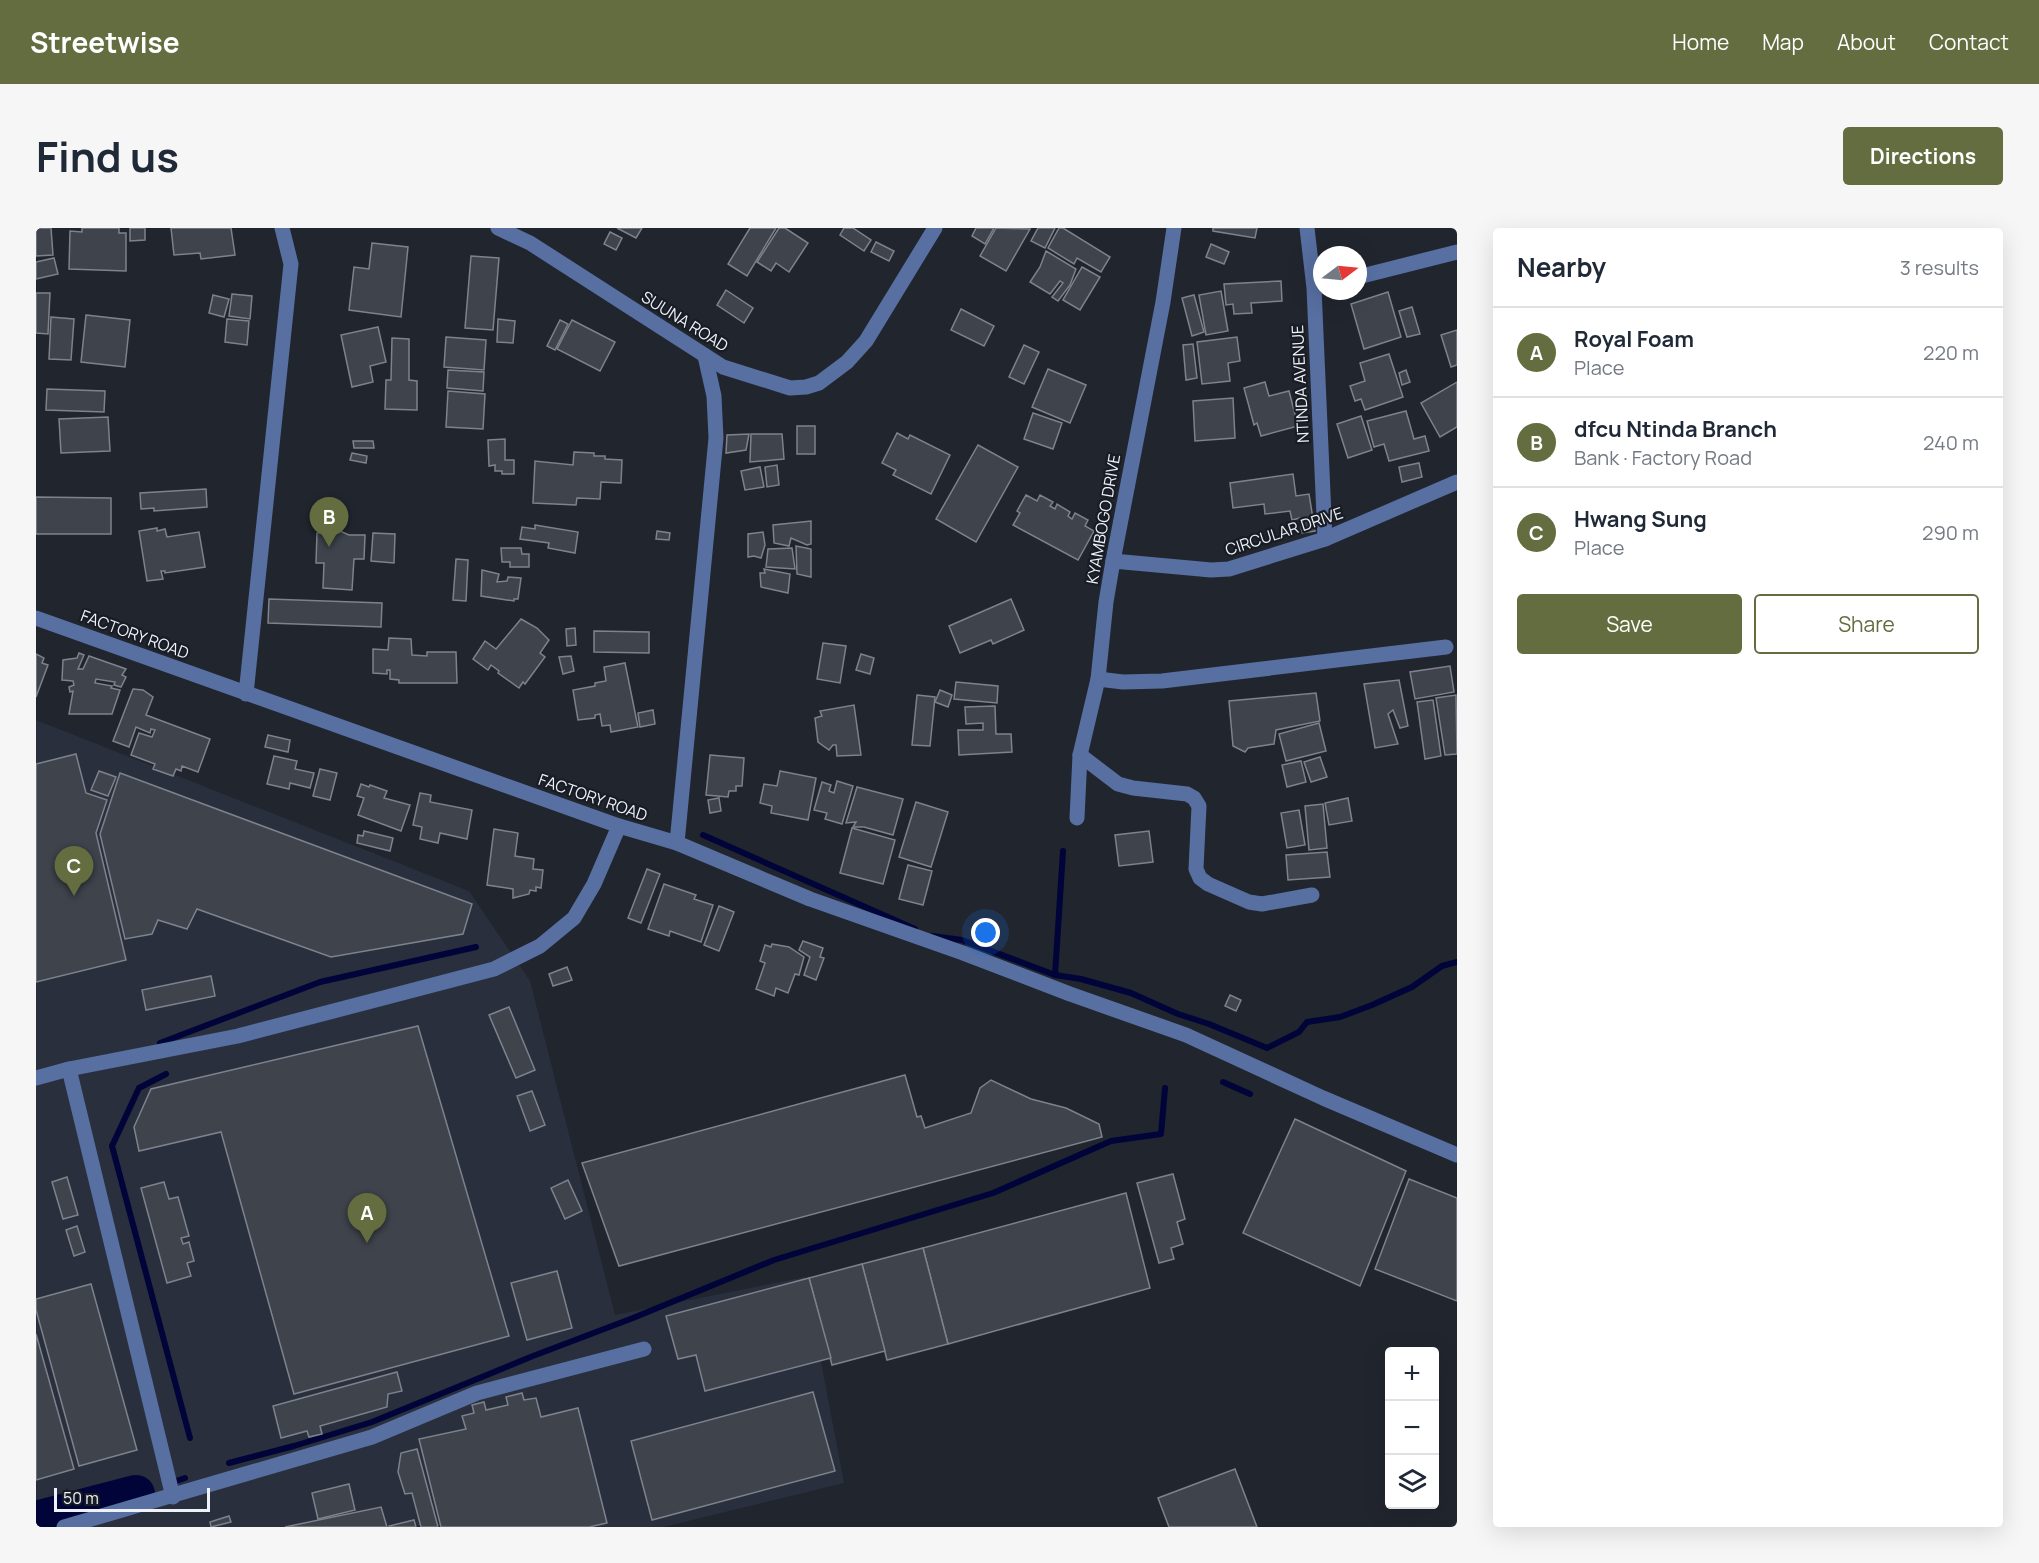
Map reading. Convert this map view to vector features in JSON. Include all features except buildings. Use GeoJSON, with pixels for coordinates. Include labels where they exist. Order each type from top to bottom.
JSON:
{"type":"FeatureCollection","features":[{"type":"Feature","properties":{"kind":"street"},"geometry":{"type":"LineString","coordinates":[[246,694],[291,264],[282,228]]}},
{"type":"Feature","properties":{"kind":"street","name":"SUUNA ROAD"},"geometry":{"type":"LineString","coordinates":[[498,228],[530,243],[723,367],[790,388],[819,383],[848,362],[866,341],[934,228]]}},
{"type":"Feature","properties":{"kind":"street","name":"KYAMBOGO DRIVE"},"geometry":{"type":"LineString","coordinates":[[1077,818],[1080,755],[1098,679],[1106,602],[1163,302],[1174,228]]}},
{"type":"Feature","properties":{"kind":"street","name":"NTINDA AVENUE"},"geometry":{"type":"LineString","coordinates":[[1308,228],[1313,258]]}},
{"type":"Feature","properties":{"kind":"street"},"geometry":{"type":"LineString","coordinates":[[1367,275],[1457,252]]}},
{"type":"Feature","properties":{"kind":"street","name":"NTINDA AVENUE"},"geometry":{"type":"LineString","coordinates":[[1318,300],[1325,539]]}},
{"type":"Feature","properties":{"kind":"street"},"geometry":{"type":"LineString","coordinates":[[677,843],[716,438],[714,396],[705,356]]}},
{"type":"Feature","properties":{"kind":"street","name":"CIRCULAR DRIVE"},"geometry":{"type":"LineString","coordinates":[[1113,561],[1211,570],[1229,568],[1325,539],[1457,482]]}},
{"type":"Feature","properties":{"kind":"street","name":"FACTORY ROAD"},"geometry":{"type":"LineString","coordinates":[[36,618],[619,826],[677,843],[810,899],[1186,1035],[1323,1098],[1457,1155]]}},
{"type":"Feature","properties":{"kind":"street"},"geometry":{"type":"LineString","coordinates":[[1098,679],[1123,682],[1162,681],[1446,647]]}},
{"type":"Feature","properties":{"kind":"street"},"geometry":{"type":"LineString","coordinates":[[1080,755],[1118,784],[1186,794],[1194,798],[1199,806],[1196,869],[1200,878],[1209,884],[1249,902],[1262,904],[1312,895]]}},
{"type":"Feature","properties":{"kind":"street"},"geometry":{"type":"LineString","coordinates":[[36,1078],[69,1069],[238,1036],[494,969],[540,946],[574,918],[594,884],[619,826]]}},
{"type":"Feature","properties":{"kind":"street"},"geometry":{"type":"LineString","coordinates":[[69,1069],[173,1497]]}},
{"type":"Feature","properties":{"kind":"street"},"geometry":{"type":"LineString","coordinates":[[64,1527],[372,1437],[477,1393],[644,1349]]}},
{"type":"Feature","properties":{"kind":"shaded area"},"geometry":{"type":"Polygon","coordinates":[[[36,720],[469,891],[530,981],[615,1315],[805,1277],[844,1483],[664,1527],[36,1527],[36,720]]]}},
{"type":"Feature","properties":{"kind":"waterway"},"geometry":{"type":"LineString","coordinates":[[703,835],[915,929]]}},
{"type":"Feature","properties":{"kind":"waterway"},"geometry":{"type":"LineString","coordinates":[[1055,975],[1063,851]]}},
{"type":"Feature","properties":{"kind":"waterway"},"geometry":{"type":"LineString","coordinates":[[932,936],[962,940],[1055,975],[1081,979],[1131,993],[1178,1014],[1267,1048],[1299,1032],[1307,1022],[1340,1017],[1372,1005],[1412,987],[1442,966],[1457,962]]}},
{"type":"Feature","properties":{"kind":"waterway"},"geometry":{"type":"LineString","coordinates":[[160,1043],[320,982],[476,947]]}},
{"type":"Feature","properties":{"kind":"waterway"},"geometry":{"type":"LineString","coordinates":[[166,1074],[139,1088],[112,1146],[190,1438]]}},
{"type":"Feature","properties":{"kind":"waterway"},"geometry":{"type":"LineString","coordinates":[[1223,1082],[1250,1094]]}},
{"type":"Feature","properties":{"kind":"waterway"},"geometry":{"type":"LineString","coordinates":[[229,1463],[372,1422],[774,1260],[993,1193],[1111,1141],[1161,1134],[1165,1088]]}},
{"type":"Feature","properties":{"kind":"waterway"},"geometry":{"type":"LineString","coordinates":[[176,1481],[185,1478]]}},
{"type":"Feature","properties":{"kind":"waterway"},"geometry":{"type":"LineString","coordinates":[[36,1520],[136,1494]]}},
{"type":"Feature","properties":{"kind":"place","name":"dfcu Ntinda Branch"},"geometry":{"type":"Point","coordinates":[329,547]}},
{"type":"Feature","properties":{"kind":"place","name":"Hwang Sung"},"geometry":{"type":"Point","coordinates":[74,896]}},
{"type":"Feature","properties":{"kind":"place","name":"Royal Foam"},"geometry":{"type":"Point","coordinates":[367,1243]}}]}
